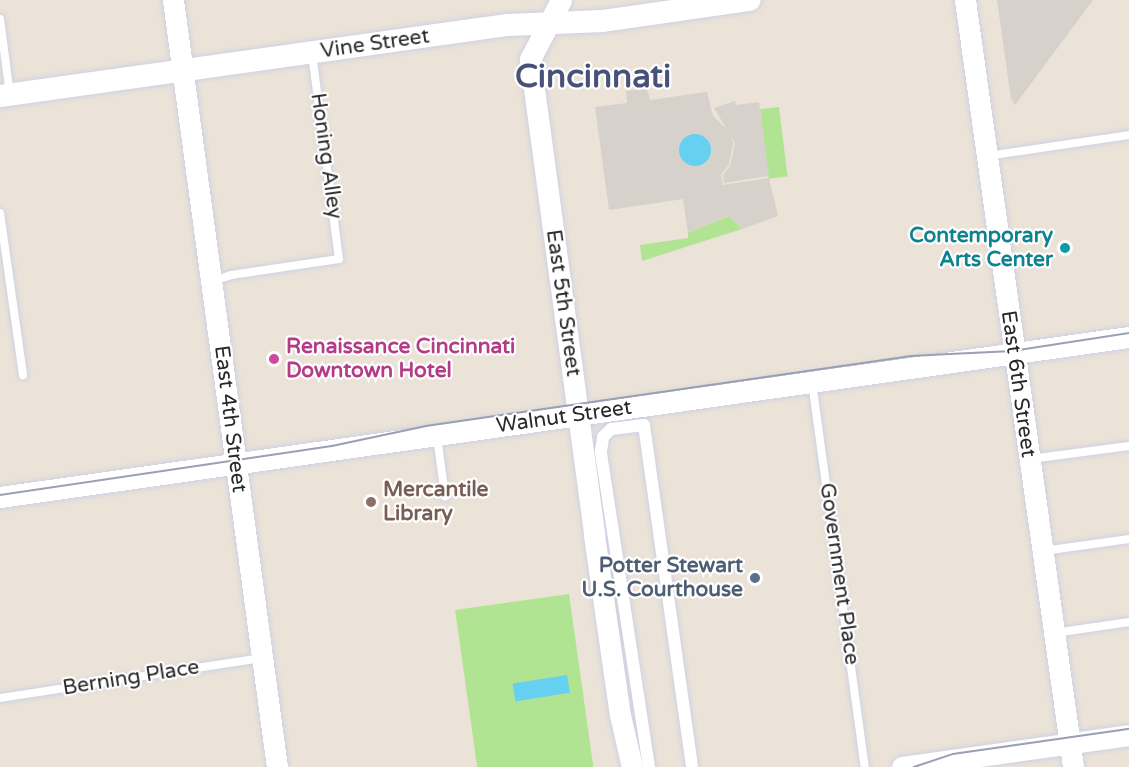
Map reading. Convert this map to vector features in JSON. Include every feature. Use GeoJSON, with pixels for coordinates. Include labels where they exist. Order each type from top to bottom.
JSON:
{"type":"FeatureCollection","features":[{"type":"Feature","properties":{"kind":"main road","name":"Vine Street"},"geometry":{"type":"LineString","coordinates":[[5,96],[508,25],[602,21],[750,0]]}},
{"type":"Feature","properties":{"kind":"street","name":"East 4th Street"},"geometry":{"type":"LineString","coordinates":[[173,0],[213,281],[277,767]]}},
{"type":"Feature","properties":{"kind":"street","name":"East 5th Street"},"geometry":{"type":"LineString","coordinates":[[561,0],[552,22],[535,44],[530,59],[620,715],[632,767]]}},
{"type":"Feature","properties":{"kind":"street","name":"East 6th Street"},"geometry":{"type":"LineString","coordinates":[[965,0],[1073,767]]}},
{"type":"Feature","properties":{"kind":"street","name":"Walnut Street"},"geometry":{"type":"LineString","coordinates":[[0,497],[578,415],[642,415],[812,382],[1129,337]]}},
{"type":"Feature","properties":{"kind":"street"},"geometry":{"type":"LineString","coordinates":[[642,415],[611,429],[603,437],[601,452],[649,767]]}},
{"type":"Feature","properties":{"kind":"street"},"geometry":{"type":"LineString","coordinates":[[902,767],[1129,735]]}},
{"type":"Feature","properties":{"kind":"lane"},"geometry":{"type":"LineString","coordinates":[[0,18],[5,96]]}},
{"type":"Feature","properties":{"kind":"lane","name":"Honing Alley"},"geometry":{"type":"LineString","coordinates":[[213,281],[231,274],[339,259],[312,53]]}},
{"type":"Feature","properties":{"kind":"lane"},"geometry":{"type":"LineString","coordinates":[[986,156],[1129,135]]}},
{"type":"Feature","properties":{"kind":"lane"},"geometry":{"type":"LineString","coordinates":[[0,213],[24,375]]}},
{"type":"Feature","properties":{"kind":"lane","name":"Government Place"},"geometry":{"type":"LineString","coordinates":[[812,382],[865,767]]}},
{"type":"Feature","properties":{"kind":"lane"},"geometry":{"type":"LineString","coordinates":[[642,415],[692,767]]}},
{"type":"Feature","properties":{"kind":"lane"},"geometry":{"type":"LineString","coordinates":[[436,435],[445,496]]}},
{"type":"Feature","properties":{"kind":"lane"},"geometry":{"type":"LineString","coordinates":[[1029,459],[1129,446]]}},
{"type":"Feature","properties":{"kind":"lane"},"geometry":{"type":"LineString","coordinates":[[1042,551],[1129,539]]}},
{"type":"Feature","properties":{"kind":"lane"},"geometry":{"type":"LineString","coordinates":[[1054,633],[1129,622]]}},
{"type":"Feature","properties":{"kind":"lane","name":"Berning Place"},"geometry":{"type":"LineString","coordinates":[[0,698],[262,658]]}},
{"type":"Feature","properties":{"kind":"green space"},"geometry":{"type":"Polygon","coordinates":[[[779,107],[788,176],[769,179],[760,109],[779,107]]]}},
{"type":"Feature","properties":{"kind":"green space"},"geometry":{"type":"Polygon","coordinates":[[[729,216],[742,229],[642,261],[640,245],[688,238],[688,233],[729,216]]]}},
{"type":"Feature","properties":{"kind":"green space"},"geometry":{"type":"Polygon","coordinates":[[[569,594],[593,767],[477,767],[455,610],[569,594]]]}},
{"type":"Feature","properties":{"kind":"shaded area"},"geometry":{"type":"Polygon","coordinates":[[[997,0],[1093,0],[1015,105],[1011,99],[997,0]]]}},
{"type":"Feature","properties":{"kind":"shaded area"},"geometry":{"type":"Polygon","coordinates":[[[647,88],[650,100],[707,92],[713,116],[730,132],[733,143],[729,165],[721,174],[723,185],[769,178],[778,216],[742,229],[728,216],[688,233],[683,199],[609,210],[595,107],[627,103],[626,91],[647,88]]]}},
{"type":"Feature","properties":{"kind":"shaded area"},"geometry":{"type":"Polygon","coordinates":[[[735,101],[736,105],[759,102],[769,176],[724,183],[723,175],[730,166],[735,143],[714,108],[735,101]]]}},
{"type":"Feature","properties":{"kind":"water"},"geometry":{"type":"Polygon","coordinates":[[[695,134],[706,139],[711,150],[706,161],[695,166],[684,161],[679,150],[684,139],[695,134]]]}},
{"type":"Feature","properties":{"kind":"water"},"geometry":{"type":"Polygon","coordinates":[[[567,675],[570,693],[515,701],[513,684],[567,675]]]}},
{"type":"Feature","properties":{"kind":"tram line"},"geometry":{"type":"LineString","coordinates":[[0,495],[332,446],[426,426],[911,356],[1013,351],[1129,333]]}},
{"type":"Feature","properties":{"kind":"tram line"},"geometry":{"type":"LineString","coordinates":[[914,767],[953,754],[1129,729]]}},
{"type":"Feature","properties":{"kind":"place","name":"Contemporary Arts Center"},"geometry":{"type":"Point","coordinates":[1065,248]}},
{"type":"Feature","properties":{"kind":"place","name":"Renaissance Cincinnati Downtown Hotel"},"geometry":{"type":"Point","coordinates":[274,359]}},
{"type":"Feature","properties":{"kind":"place","name":"Mercantile Library"},"geometry":{"type":"Point","coordinates":[371,502]}},
{"type":"Feature","properties":{"kind":"place","name":"Potter Stewart U.S. Courthouse"},"geometry":{"type":"Point","coordinates":[755,578]}},
{"type":"Feature","properties":{"kind":"district","name":"Cincinnati"},"geometry":{"type":"Point","coordinates":[593,77]}}]}
